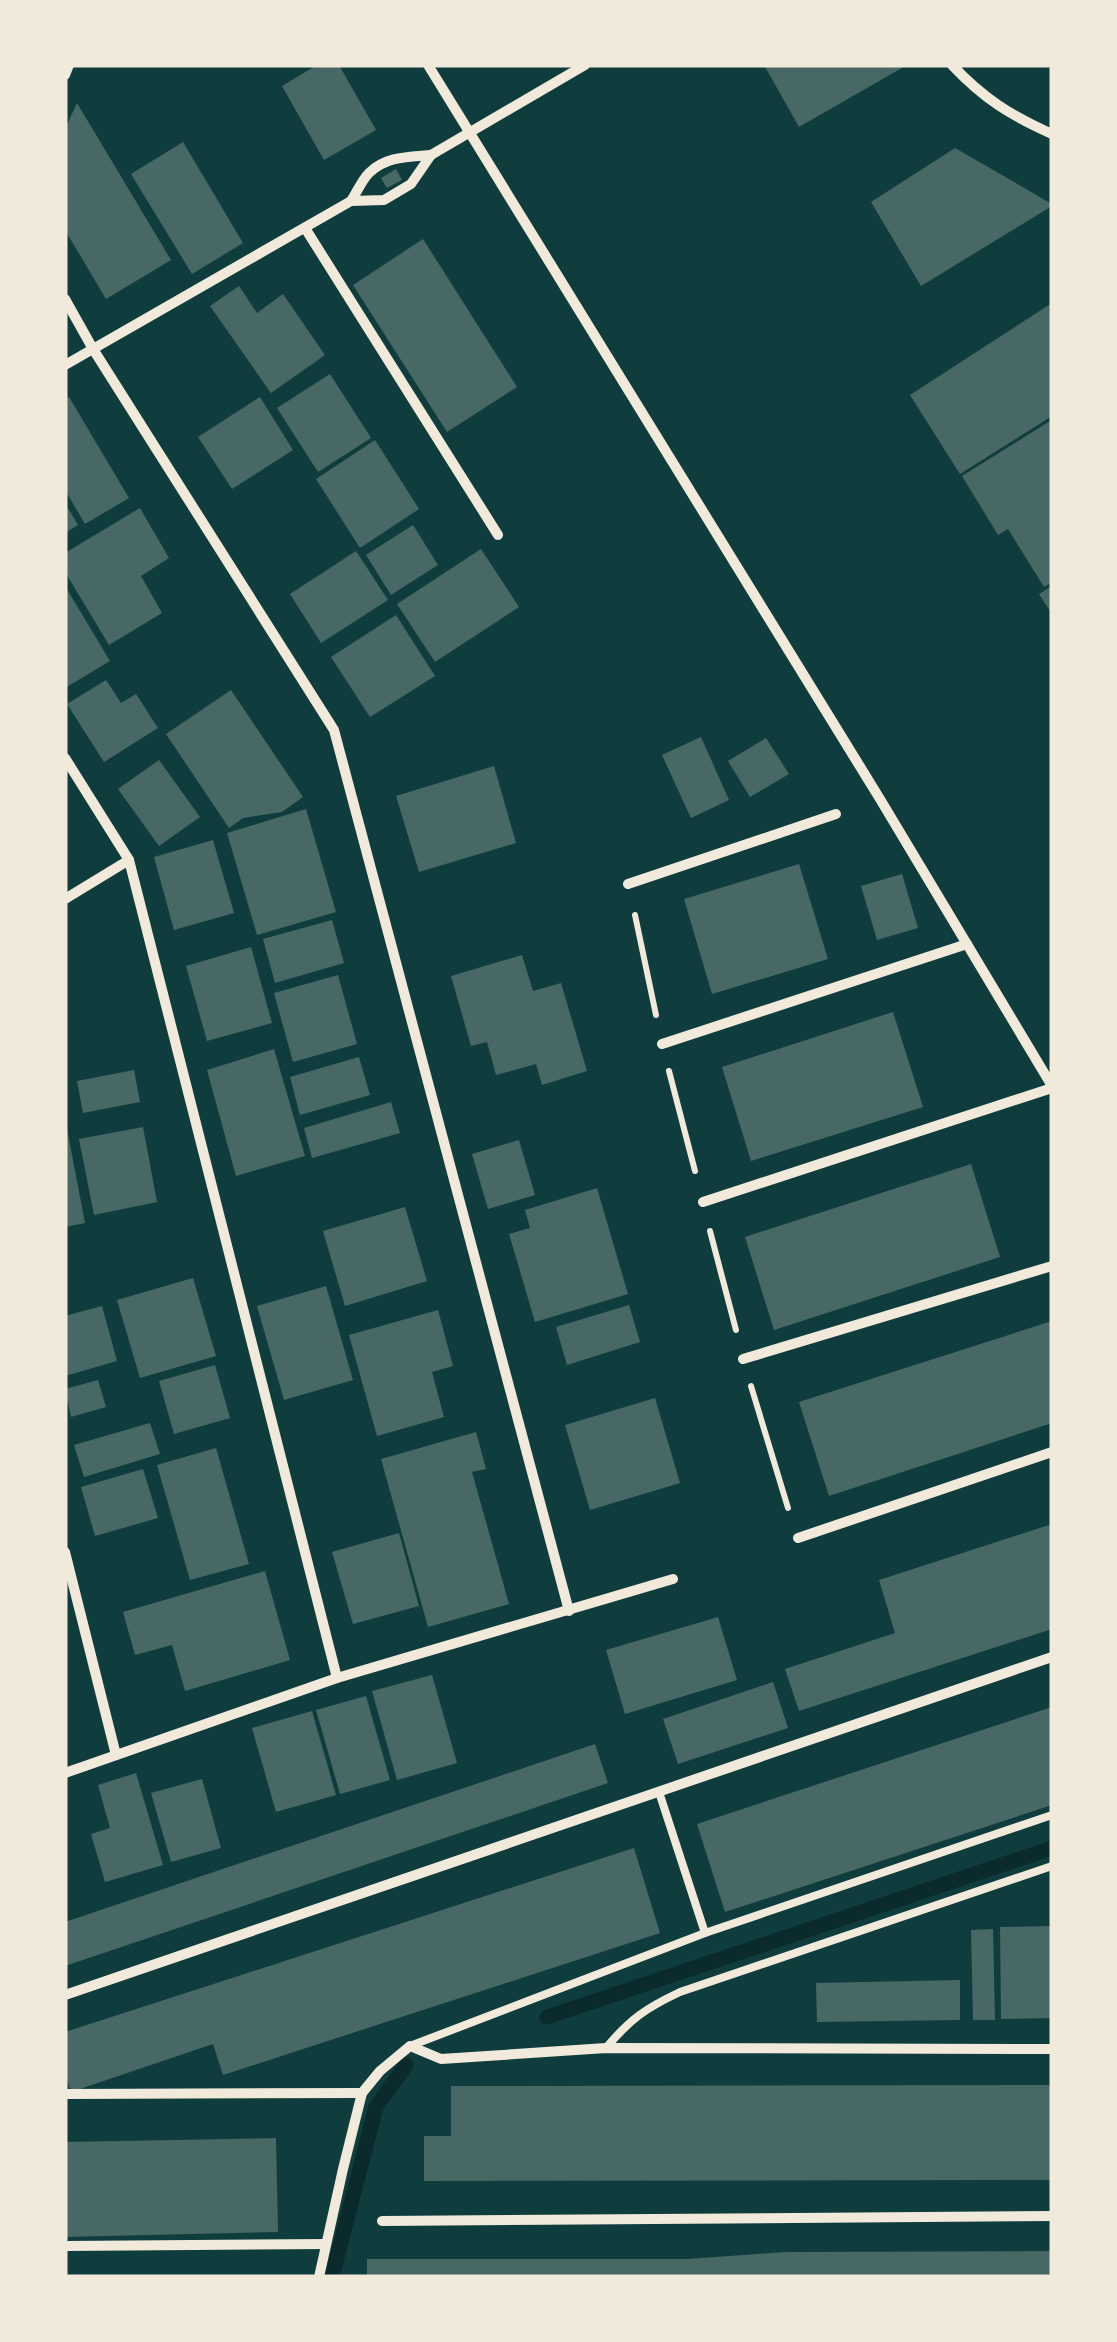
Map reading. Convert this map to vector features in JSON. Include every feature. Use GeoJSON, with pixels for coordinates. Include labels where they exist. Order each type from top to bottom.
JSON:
{"type":"FeatureCollection","features":[{"type":"Feature","properties":{"kind":"street"},"geometry":{"type":"LineString","coordinates":[[65,75],[69,65]]}},
{"type":"Feature","properties":{"kind":"street"},"geometry":{"type":"LineString","coordinates":[[428,65],[1052,1086],[702,1202]]}},
{"type":"Feature","properties":{"kind":"street"},"geometry":{"type":"LineString","coordinates":[[351,201],[384,200],[411,184],[431,156],[585,65]]}},
{"type":"Feature","properties":{"kind":"street"},"geometry":{"type":"LineString","coordinates":[[952,65],[973,88],[1009,114],[1052,134]]}},
{"type":"Feature","properties":{"kind":"street"},"geometry":{"type":"LineString","coordinates":[[65,366],[351,201],[368,173],[396,157],[431,156]]}},
{"type":"Feature","properties":{"kind":"street"},"geometry":{"type":"LineString","coordinates":[[305,228],[498,535]]}},
{"type":"Feature","properties":{"kind":"street"},"geometry":{"type":"LineString","coordinates":[[65,299],[334,730],[569,1611]]}},
{"type":"Feature","properties":{"kind":"street"},"geometry":{"type":"LineString","coordinates":[[65,758],[128,860],[338,1678]]}},
{"type":"Feature","properties":{"kind":"street"},"geometry":{"type":"LineString","coordinates":[[628,884],[836,814]]}},
{"type":"Feature","properties":{"kind":"street"},"geometry":{"type":"LineString","coordinates":[[65,899],[128,860]]}},
{"type":"Feature","properties":{"kind":"street"},"geometry":{"type":"LineString","coordinates":[[662,1044],[967,944]]}},
{"type":"Feature","properties":{"kind":"street"},"geometry":{"type":"LineString","coordinates":[[743,1360],[1052,1266]]}},
{"type":"Feature","properties":{"kind":"street"},"geometry":{"type":"LineString","coordinates":[[798,1538],[1052,1452]]}},
{"type":"Feature","properties":{"kind":"street"},"geometry":{"type":"LineString","coordinates":[[65,1552],[116,1755]]}},
{"type":"Feature","properties":{"kind":"street"},"geometry":{"type":"LineString","coordinates":[[65,1773],[338,1678],[673,1579]]}},
{"type":"Feature","properties":{"kind":"street"},"geometry":{"type":"LineString","coordinates":[[65,1995],[1052,1657]]}},
{"type":"Feature","properties":{"kind":"street"},"geometry":{"type":"LineString","coordinates":[[319,2277],[362,2093],[380,2071],[410,2046],[441,2058],[606,2048],[1052,2049]]}},
{"type":"Feature","properties":{"kind":"street"},"geometry":{"type":"LineString","coordinates":[[65,2094],[362,2093]]}},
{"type":"Feature","properties":{"kind":"street"},"geometry":{"type":"LineString","coordinates":[[382,2221],[1052,2216]]}},
{"type":"Feature","properties":{"kind":"street"},"geometry":{"type":"LineString","coordinates":[[65,2246],[326,2244]]}},
{"type":"Feature","properties":{"kind":"lane"},"geometry":{"type":"LineString","coordinates":[[660,1792],[705,1932]]}},
{"type":"Feature","properties":{"kind":"lane"},"geometry":{"type":"LineString","coordinates":[[410,2046],[705,1932],[1052,1815]]}},
{"type":"Feature","properties":{"kind":"lane"},"geometry":{"type":"LineString","coordinates":[[606,2048],[649,2006],[680,1992],[1052,1866]]}},
{"type":"Feature","properties":{"kind":"building"},"geometry":{"type":"Polygon","coordinates":[[[317,65],[339,65],[376,130],[324,160],[282,86],[317,65]]]}},
{"type":"Feature","properties":{"kind":"building"},"geometry":{"type":"Polygon","coordinates":[[[764,65],[907,65],[799,127],[764,65]]]}},
{"type":"Feature","properties":{"kind":"building"},"geometry":{"type":"Polygon","coordinates":[[[77,103],[171,260],[106,299],[65,230],[65,129],[77,103]]]}},
{"type":"Feature","properties":{"kind":"building"},"geometry":{"type":"Polygon","coordinates":[[[183,142],[243,243],[192,274],[131,174],[183,142]]]}},
{"type":"Feature","properties":{"kind":"building"},"geometry":{"type":"Polygon","coordinates":[[[955,148],[1052,206],[921,286],[871,202],[955,148]]]}},
{"type":"Feature","properties":{"kind":"building"},"geometry":{"type":"Polygon","coordinates":[[[396,169],[402,180],[387,188],[381,178],[396,169]]]}},
{"type":"Feature","properties":{"kind":"building"},"geometry":{"type":"Polygon","coordinates":[[[423,239],[517,387],[447,432],[353,285],[423,239]]]}},
{"type":"Feature","properties":{"kind":"building"},"geometry":{"type":"Polygon","coordinates":[[[239,286],[257,313],[283,294],[325,355],[271,393],[210,306],[239,286]]]}},
{"type":"Feature","properties":{"kind":"building"},"geometry":{"type":"Polygon","coordinates":[[[1052,303],[1052,416],[960,474],[910,395],[1052,303]]]}},
{"type":"Feature","properties":{"kind":"building"},"geometry":{"type":"Polygon","coordinates":[[[330,374],[371,438],[318,472],[277,408],[330,374]]]}},
{"type":"Feature","properties":{"kind":"building"},"geometry":{"type":"Polygon","coordinates":[[[69,397],[129,498],[85,524],[65,490],[65,400],[69,397]]]}},
{"type":"Feature","properties":{"kind":"building"},"geometry":{"type":"Polygon","coordinates":[[[260,397],[293,450],[232,489],[198,437],[260,397]]]}},
{"type":"Feature","properties":{"kind":"building"},"geometry":{"type":"Polygon","coordinates":[[[1050,421],[1052,582],[1044,587],[1008,529],[998,535],[962,476],[1050,421]]]}},
{"type":"Feature","properties":{"kind":"building"},"geometry":{"type":"Polygon","coordinates":[[[375,440],[419,509],[360,548],[316,479],[375,440]]]}},
{"type":"Feature","properties":{"kind":"building"},"geometry":{"type":"Polygon","coordinates":[[[65,503],[78,525],[65,533],[65,503]]]}},
{"type":"Feature","properties":{"kind":"building"},"geometry":{"type":"Polygon","coordinates":[[[140,508],[169,558],[141,576],[162,613],[109,645],[65,572],[65,553],[140,508]]]}},
{"type":"Feature","properties":{"kind":"building"},"geometry":{"type":"Polygon","coordinates":[[[413,525],[438,565],[391,595],[366,555],[413,525]]]}},
{"type":"Feature","properties":{"kind":"building"},"geometry":{"type":"Polygon","coordinates":[[[481,549],[519,607],[435,662],[397,604],[481,549]]]}},
{"type":"Feature","properties":{"kind":"building"},"geometry":{"type":"Polygon","coordinates":[[[356,551],[388,600],[321,643],[290,594],[356,551]]]}},
{"type":"Feature","properties":{"kind":"building"},"geometry":{"type":"Polygon","coordinates":[[[65,586],[110,661],[65,688],[65,586]]]}},
{"type":"Feature","properties":{"kind":"building"},"geometry":{"type":"Polygon","coordinates":[[[1052,586],[1052,614],[1039,594],[1052,586]]]}},
{"type":"Feature","properties":{"kind":"building"},"geometry":{"type":"Polygon","coordinates":[[[396,615],[435,676],[370,717],[331,657],[396,615]]]}},
{"type":"Feature","properties":{"kind":"building"},"geometry":{"type":"Polygon","coordinates":[[[106,680],[121,703],[136,694],[158,728],[104,762],[67,704],[106,680]]]}},
{"type":"Feature","properties":{"kind":"building"},"geometry":{"type":"Polygon","coordinates":[[[231,690],[303,797],[282,812],[243,818],[229,828],[166,734],[231,690]]]}},
{"type":"Feature","properties":{"kind":"building"},"geometry":{"type":"Polygon","coordinates":[[[701,737],[729,800],[691,818],[662,755],[701,737]]]}},
{"type":"Feature","properties":{"kind":"building"},"geometry":{"type":"Polygon","coordinates":[[[766,738],[789,774],[750,797],[728,761],[766,738]]]}},
{"type":"Feature","properties":{"kind":"building"},"geometry":{"type":"Polygon","coordinates":[[[159,760],[200,817],[159,846],[118,789],[159,760]]]}},
{"type":"Feature","properties":{"kind":"building"},"geometry":{"type":"Polygon","coordinates":[[[494,766],[516,843],[419,872],[396,796],[494,766]]]}},
{"type":"Feature","properties":{"kind":"building"},"geometry":{"type":"Polygon","coordinates":[[[306,809],[336,912],[257,935],[227,833],[306,809]]]}},
{"type":"Feature","properties":{"kind":"building"},"geometry":{"type":"Polygon","coordinates":[[[213,840],[234,913],[174,930],[154,857],[213,840]]]}},
{"type":"Feature","properties":{"kind":"building"},"geometry":{"type":"Polygon","coordinates":[[[799,864],[828,959],[712,994],[684,899],[799,864]]]}},
{"type":"Feature","properties":{"kind":"building"},"geometry":{"type":"Polygon","coordinates":[[[902,874],[918,928],[877,940],[861,886],[902,874]]]}},
{"type":"Feature","properties":{"kind":"building"},"geometry":{"type":"Polygon","coordinates":[[[332,920],[344,963],[275,983],[263,939],[332,920]]]}},
{"type":"Feature","properties":{"kind":"building"},"geometry":{"type":"Polygon","coordinates":[[[251,947],[272,1023],[207,1041],[186,966],[251,947]]]}},
{"type":"Feature","properties":{"kind":"building"},"geometry":{"type":"Polygon","coordinates":[[[522,955],[533,991],[561,983],[587,1071],[542,1085],[536,1064],[496,1075],[487,1042],[471,1046],[451,976],[522,955]]]}},
{"type":"Feature","properties":{"kind":"building"},"geometry":{"type":"Polygon","coordinates":[[[338,975],[357,1044],[293,1062],[274,993],[338,975]]]}},
{"type":"Feature","properties":{"kind":"building"},"geometry":{"type":"Polygon","coordinates":[[[893,1012],[923,1107],[751,1161],[722,1067],[893,1012]]]}},
{"type":"Feature","properties":{"kind":"building"},"geometry":{"type":"Polygon","coordinates":[[[274,1049],[305,1156],[236,1176],[207,1070],[274,1049]]]}},
{"type":"Feature","properties":{"kind":"building"},"geometry":{"type":"Polygon","coordinates":[[[359,1057],[370,1095],[300,1115],[290,1077],[359,1057]]]}},
{"type":"Feature","properties":{"kind":"building"},"geometry":{"type":"Polygon","coordinates":[[[134,1070],[140,1102],[83,1113],[77,1081],[134,1070]]]}},
{"type":"Feature","properties":{"kind":"building"},"geometry":{"type":"Polygon","coordinates":[[[391,1102],[400,1133],[312,1158],[304,1128],[391,1102]]]}},
{"type":"Feature","properties":{"kind":"building"},"geometry":{"type":"Polygon","coordinates":[[[143,1127],[157,1202],[94,1215],[79,1139],[143,1127]]]}},
{"type":"Feature","properties":{"kind":"building"},"geometry":{"type":"Polygon","coordinates":[[[65,1129],[85,1223],[65,1227],[65,1129]]]}},
{"type":"Feature","properties":{"kind":"building"},"geometry":{"type":"Polygon","coordinates":[[[519,1140],[535,1195],[488,1209],[472,1154],[519,1140]]]}},
{"type":"Feature","properties":{"kind":"building"},"geometry":{"type":"Polygon","coordinates":[[[971,1164],[1000,1257],[774,1330],[745,1237],[971,1164]]]}},
{"type":"Feature","properties":{"kind":"building"},"geometry":{"type":"Polygon","coordinates":[[[597,1188],[628,1294],[535,1322],[509,1234],[530,1228],[525,1210],[597,1188]]]}},
{"type":"Feature","properties":{"kind":"building"},"geometry":{"type":"Polygon","coordinates":[[[405,1207],[427,1281],[345,1306],[323,1231],[405,1207]]]}},
{"type":"Feature","properties":{"kind":"building"},"geometry":{"type":"Polygon","coordinates":[[[193,1278],[216,1356],[140,1378],[117,1300],[193,1278]]]}},
{"type":"Feature","properties":{"kind":"building"},"geometry":{"type":"Polygon","coordinates":[[[326,1286],[353,1380],[284,1400],[257,1306],[326,1286]]]}},
{"type":"Feature","properties":{"kind":"building"},"geometry":{"type":"Polygon","coordinates":[[[629,1305],[640,1342],[567,1365],[556,1327],[629,1305]]]}},
{"type":"Feature","properties":{"kind":"building"},"geometry":{"type":"Polygon","coordinates":[[[102,1306],[117,1361],[65,1376],[65,1316],[102,1306]]]}},
{"type":"Feature","properties":{"kind":"building"},"geometry":{"type":"Polygon","coordinates":[[[438,1310],[453,1366],[432,1372],[444,1417],[377,1436],[349,1335],[438,1310]]]}},
{"type":"Feature","properties":{"kind":"building"},"geometry":{"type":"Polygon","coordinates":[[[1052,1321],[1052,1423],[829,1496],[799,1402],[1052,1321]]]}},
{"type":"Feature","properties":{"kind":"building"},"geometry":{"type":"Polygon","coordinates":[[[215,1365],[230,1418],[174,1434],[159,1381],[215,1365]]]}},
{"type":"Feature","properties":{"kind":"building"},"geometry":{"type":"Polygon","coordinates":[[[98,1380],[106,1407],[71,1417],[65,1389],[98,1380]]]}},
{"type":"Feature","properties":{"kind":"building"},"geometry":{"type":"Polygon","coordinates":[[[655,1398],[680,1483],[590,1510],[565,1425],[655,1398]]]}},
{"type":"Feature","properties":{"kind":"building"},"geometry":{"type":"Polygon","coordinates":[[[150,1423],[160,1454],[84,1477],[74,1445],[150,1423]]]}},
{"type":"Feature","properties":{"kind":"building"},"geometry":{"type":"Polygon","coordinates":[[[476,1432],[486,1469],[472,1472],[509,1604],[428,1627],[381,1459],[476,1432]]]}},
{"type":"Feature","properties":{"kind":"building"},"geometry":{"type":"Polygon","coordinates":[[[216,1448],[249,1564],[190,1580],[157,1465],[216,1448]]]}},
{"type":"Feature","properties":{"kind":"building"},"geometry":{"type":"Polygon","coordinates":[[[143,1469],[158,1518],[95,1536],[81,1487],[143,1469]]]}},
{"type":"Feature","properties":{"kind":"building"},"geometry":{"type":"Polygon","coordinates":[[[1052,1524],[1052,1629],[799,1711],[785,1669],[895,1633],[879,1580],[1052,1524]]]}},
{"type":"Feature","properties":{"kind":"building"},"geometry":{"type":"Polygon","coordinates":[[[399,1533],[419,1606],[353,1624],[332,1552],[399,1533]]]}},
{"type":"Feature","properties":{"kind":"building"},"geometry":{"type":"Polygon","coordinates":[[[265,1571],[290,1660],[185,1691],[172,1645],[135,1655],[123,1612],[265,1571]]]}},
{"type":"Feature","properties":{"kind":"building"},"geometry":{"type":"Polygon","coordinates":[[[718,1617],[737,1680],[625,1714],[606,1650],[718,1617]]]}},
{"type":"Feature","properties":{"kind":"building"},"geometry":{"type":"Polygon","coordinates":[[[432,1675],[457,1763],[397,1780],[372,1691],[432,1675]]]}},
{"type":"Feature","properties":{"kind":"building"},"geometry":{"type":"Polygon","coordinates":[[[773,1682],[788,1728],[678,1764],[663,1719],[773,1682]]]}},
{"type":"Feature","properties":{"kind":"building"},"geometry":{"type":"Polygon","coordinates":[[[366,1696],[390,1780],[340,1794],[316,1710],[366,1696]]]}},
{"type":"Feature","properties":{"kind":"building"},"geometry":{"type":"Polygon","coordinates":[[[1052,1707],[1052,1805],[725,1912],[697,1824],[1052,1707]]]}},
{"type":"Feature","properties":{"kind":"building"},"geometry":{"type":"Polygon","coordinates":[[[312,1711],[336,1795],[276,1812],[252,1728],[312,1711]]]}},
{"type":"Feature","properties":{"kind":"building"},"geometry":{"type":"Polygon","coordinates":[[[595,1744],[608,1783],[65,1966],[65,1922],[595,1744]]]}},
{"type":"Feature","properties":{"kind":"building"},"geometry":{"type":"Polygon","coordinates":[[[136,1773],[163,1865],[105,1882],[91,1834],[110,1828],[98,1785],[136,1773]]]}},
{"type":"Feature","properties":{"kind":"building"},"geometry":{"type":"Polygon","coordinates":[[[202,1779],[221,1848],[171,1862],[151,1793],[202,1779]]]}},
{"type":"Feature","properties":{"kind":"building"},"geometry":{"type":"Polygon","coordinates":[[[634,1848],[660,1933],[223,2075],[213,2044],[71,2092],[65,2075],[65,2032],[634,1848]]]}},
{"type":"Feature","properties":{"kind":"building"},"geometry":{"type":"Polygon","coordinates":[[[1052,1926],[1052,2018],[1001,2019],[1000,1927],[1052,1926]]]}},
{"type":"Feature","properties":{"kind":"building"},"geometry":{"type":"Polygon","coordinates":[[[993,1929],[995,2020],[973,2020],[971,1930],[993,1929]]]}},
{"type":"Feature","properties":{"kind":"building"},"geometry":{"type":"Polygon","coordinates":[[[960,1980],[960,2020],[817,2022],[816,1983],[960,1980]]]}},
{"type":"Feature","properties":{"kind":"building"},"geometry":{"type":"Polygon","coordinates":[[[1052,2085],[1052,2180],[424,2181],[424,2136],[451,2136],[451,2086],[1052,2085]]]}},
{"type":"Feature","properties":{"kind":"building"},"geometry":{"type":"Polygon","coordinates":[[[276,2138],[278,2232],[65,2237],[65,2142],[276,2138]]]}},
{"type":"Feature","properties":{"kind":"building"},"geometry":{"type":"Polygon","coordinates":[[[1052,2251],[1052,2277],[367,2277],[367,2259],[688,2259],[785,2252],[1052,2251]]]}},
{"type":"Feature","properties":{"kind":"waterway"},"geometry":{"type":"LineString","coordinates":[[547,2017],[1052,1848]]}},
{"type":"Feature","properties":{"kind":"waterway"},"geometry":{"type":"LineString","coordinates":[[332,2277],[376,2107],[406,2065]]}}]}
